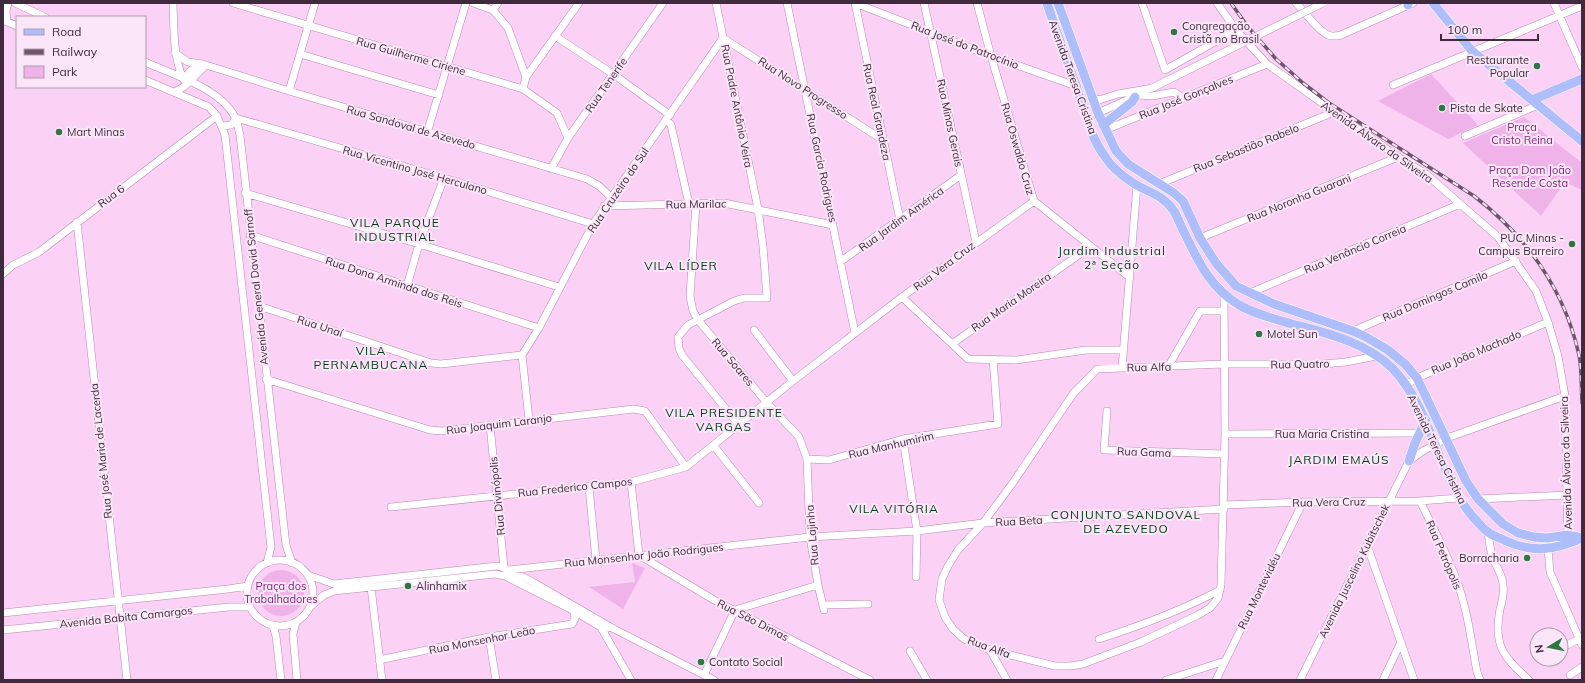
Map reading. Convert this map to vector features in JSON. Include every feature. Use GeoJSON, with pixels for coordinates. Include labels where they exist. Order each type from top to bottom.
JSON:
{"type":"FeatureCollection","features":[{"type":"Feature","properties":{"kind":"main road","name":"Avenida Teresa Cristina"},"geometry":{"type":"LineString","coordinates":[[1047,3],[1088,122],[1106,159],[1119,172],[1137,185],[1157,194],[1173,211],[1202,268],[1212,282],[1224,294],[1240,305],[1259,314],[1345,339],[1368,350],[1391,368],[1406,385],[1426,420],[1444,466],[1459,498],[1488,532],[1517,546],[1532,549],[1548,549],[1568,544],[1582,538]]}},
{"type":"Feature","properties":{"kind":"main road","name":"Avenida Teresa Cristina"},"geometry":{"type":"LineString","coordinates":[[1058,3],[1098,113],[1116,151],[1128,164],[1174,193],[1183,201],[1200,238],[1216,263],[1236,286],[1250,294],[1274,304],[1353,331],[1388,350],[1405,364],[1417,378],[1447,438],[1458,464],[1478,499],[1503,524],[1518,533],[1540,538],[1568,535],[1582,538]]}},
{"type":"Feature","properties":{"kind":"main road"},"geometry":{"type":"LineString","coordinates":[[1433,3],[1472,51],[1582,141]]}},
{"type":"Feature","properties":{"kind":"main road"},"geometry":{"type":"LineString","coordinates":[[1535,103],[1582,79]]}},
{"type":"Feature","properties":{"kind":"main road"},"geometry":{"type":"LineString","coordinates":[[1076,86],[1082,91],[1091,110],[1098,113]]}},
{"type":"Feature","properties":{"kind":"main road"},"geometry":{"type":"LineString","coordinates":[[1104,127],[1137,96]]}},
{"type":"Feature","properties":{"kind":"main road"},"geometry":{"type":"LineString","coordinates":[[1409,461],[1419,433],[1426,420]]}},
{"type":"Feature","properties":{"kind":"street"},"geometry":{"type":"LineString","coordinates":[[8,3],[5,21],[16,26]]}},
{"type":"Feature","properties":{"kind":"street"},"geometry":{"type":"LineString","coordinates":[[14,3],[43,16]]}},
{"type":"Feature","properties":{"kind":"street"},"geometry":{"type":"LineString","coordinates":[[173,3],[175,53],[179,69],[186,80],[185,86],[175,92]]}},
{"type":"Feature","properties":{"kind":"street","name":"Rua Guilherme Ciriene"},"geometry":{"type":"LineString","coordinates":[[233,3],[523,89],[557,113],[568,138]]}},
{"type":"Feature","properties":{"kind":"street"},"geometry":{"type":"LineString","coordinates":[[289,91],[315,3]]}},
{"type":"Feature","properties":{"kind":"street"},"geometry":{"type":"LineString","coordinates":[[427,133],[466,3]]}},
{"type":"Feature","properties":{"kind":"street"},"geometry":{"type":"LineString","coordinates":[[473,3],[493,10],[508,28],[526,77]]}},
{"type":"Feature","properties":{"kind":"street"},"geometry":{"type":"LineString","coordinates":[[493,10],[498,3]]}},
{"type":"Feature","properties":{"kind":"street"},"geometry":{"type":"LineString","coordinates":[[523,89],[526,77],[579,3]]}},
{"type":"Feature","properties":{"kind":"street","name":"Rua Tenerife"},"geometry":{"type":"LineString","coordinates":[[551,169],[568,138],[663,3]]}},
{"type":"Feature","properties":{"kind":"street","name":"Rua Padre Antônio Veira"},"geometry":{"type":"LineString","coordinates":[[698,320],[744,298],[767,298],[763,246],[758,209],[716,3]]}},
{"type":"Feature","properties":{"kind":"street","name":"Rua Garcia Rodrigues"},"geometry":{"type":"LineString","coordinates":[[787,3],[855,333]]}},
{"type":"Feature","properties":{"kind":"street","name":"Rua José do Patrocínio"},"geometry":{"type":"LineString","coordinates":[[855,3],[991,56],[1076,86]]}},
{"type":"Feature","properties":{"kind":"street","name":"Rua Real Grandeza"},"geometry":{"type":"LineString","coordinates":[[855,3],[900,220]]}},
{"type":"Feature","properties":{"kind":"street","name":"Rua Minas Gerais"},"geometry":{"type":"LineString","coordinates":[[924,3],[976,242]]}},
{"type":"Feature","properties":{"kind":"street","name":"Rua Oswaldo Cruz"},"geometry":{"type":"LineString","coordinates":[[977,3],[991,56],[1034,201],[1128,276]]}},
{"type":"Feature","properties":{"kind":"street"},"geometry":{"type":"LineString","coordinates":[[1142,3],[1165,70],[1236,30]]}},
{"type":"Feature","properties":{"kind":"street","name":"Avenida Álvaro da Silveira"},"geometry":{"type":"LineString","coordinates":[[1217,3],[1236,30],[1266,64],[1398,157],[1426,174],[1498,237],[1536,291],[1548,322],[1558,356],[1565,396],[1568,544]]}},
{"type":"Feature","properties":{"kind":"street"},"geometry":{"type":"LineString","coordinates":[[1296,3],[1321,30],[1328,35],[1334,36],[1341,35],[1409,4]]}},
{"type":"Feature","properties":{"kind":"street"},"geometry":{"type":"LineString","coordinates":[[1098,113],[1137,96],[1323,3]]}},
{"type":"Feature","properties":{"kind":"street"},"geometry":{"type":"LineString","coordinates":[[1388,13],[1393,3]]}},
{"type":"Feature","properties":{"kind":"street"},"geometry":{"type":"LineString","coordinates":[[1554,3],[1582,67]]}},
{"type":"Feature","properties":{"kind":"street"},"geometry":{"type":"LineString","coordinates":[[1393,85],[1582,6]]}},
{"type":"Feature","properties":{"kind":"street"},"geometry":{"type":"LineString","coordinates":[[555,36],[613,74],[668,117]]}},
{"type":"Feature","properties":{"kind":"street","name":"Rua Novo Progresso"},"geometry":{"type":"LineString","coordinates":[[723,38],[883,140]]}},
{"type":"Feature","properties":{"kind":"street","name":"Rua Cruzeiro do Sul"},"geometry":{"type":"LineString","coordinates":[[522,355],[539,328],[559,287],[604,206],[723,38]]}},
{"type":"Feature","properties":{"kind":"street","name":"Rua Sandoval de Azevedo"},"geometry":{"type":"LineString","coordinates":[[175,53],[188,62],[206,65],[427,133],[587,179],[599,186],[611,197]]}},
{"type":"Feature","properties":{"kind":"street"},"geometry":{"type":"LineString","coordinates":[[300,54],[438,95]]}},
{"type":"Feature","properties":{"kind":"street","name":"Avenida General David Sarnoff"},"geometry":{"type":"LineString","coordinates":[[146,62],[211,92],[224,102],[236,118],[240,135],[245,193],[286,545],[292,563]]}},
{"type":"Feature","properties":{"kind":"street","name":"Rua José Gonçalves"},"geometry":{"type":"LineString","coordinates":[[1104,127],[1183,98],[1266,64]]}},
{"type":"Feature","properties":{"kind":"street"},"geometry":{"type":"LineString","coordinates":[[186,80],[206,65]]}},
{"type":"Feature","properties":{"kind":"street","name":"Avenida General David Sarnoff"},"geometry":{"type":"LineString","coordinates":[[146,80],[204,105],[217,116],[223,126],[271,547],[267,563]]}},
{"type":"Feature","properties":{"kind":"street"},"geometry":{"type":"LineString","coordinates":[[1092,97],[1099,100],[1130,91],[1153,87]]}},
{"type":"Feature","properties":{"kind":"street"},"geometry":{"type":"LineString","coordinates":[[1137,96],[1152,96],[1174,92],[1183,98]]}},
{"type":"Feature","properties":{"kind":"street"},"geometry":{"type":"LineString","coordinates":[[1465,136],[1535,103]]}},
{"type":"Feature","properties":{"kind":"street","name":"Rua Sebastião Rabelo"},"geometry":{"type":"LineString","coordinates":[[1159,184],[1334,112]]}},
{"type":"Feature","properties":{"kind":"street","name":"Rua 6"},"geometry":{"type":"LineString","coordinates":[[3,274],[13,265],[39,252],[217,116]]}},
{"type":"Feature","properties":{"kind":"street","name":"Rua Soares"},"geometry":{"type":"LineString","coordinates":[[668,117],[692,204],[690,296],[693,311],[698,320],[767,403],[799,437],[807,460]]}},
{"type":"Feature","properties":{"kind":"street"},"geometry":{"type":"LineString","coordinates":[[223,126],[232,125],[236,118]]}},
{"type":"Feature","properties":{"kind":"street","name":"Rua Vicentino José Herculano"},"geometry":{"type":"LineString","coordinates":[[236,118],[444,178],[593,224]]}},
{"type":"Feature","properties":{"kind":"street","name":"Rua Noronha Guarani"},"geometry":{"type":"LineString","coordinates":[[1200,238],[1398,157]]}},
{"type":"Feature","properties":{"kind":"street","name":"Rua Jardim América"},"geometry":{"type":"LineString","coordinates":[[840,262],[961,176]]}},
{"type":"Feature","properties":{"kind":"street"},"geometry":{"type":"LineString","coordinates":[[407,286],[419,244],[444,178]]}},
{"type":"Feature","properties":{"kind":"street"},"geometry":{"type":"LineString","coordinates":[[1122,368],[1128,276],[1137,185]]}},
{"type":"Feature","properties":{"kind":"street"},"geometry":{"type":"LineString","coordinates":[[245,193],[559,287]]}},
{"type":"Feature","properties":{"kind":"street","name":"Rua Vera Cruz"},"geometry":{"type":"LineString","coordinates":[[855,333],[976,242],[1034,201]]}},
{"type":"Feature","properties":{"kind":"street","name":"Rua Marilac"},"geometry":{"type":"LineString","coordinates":[[604,206],[724,203],[833,225]]}},
{"type":"Feature","properties":{"kind":"street","name":"Rua Venâncio Correia"},"geometry":{"type":"LineString","coordinates":[[1250,294],[1460,204]]}},
{"type":"Feature","properties":{"kind":"street","name":"Rua José Maria de Lacerda"},"geometry":{"type":"LineString","coordinates":[[77,222],[127,680]]}},
{"type":"Feature","properties":{"kind":"street","name":"Rua Dona Arminda dos Reis"},"geometry":{"type":"LineString","coordinates":[[250,235],[539,328]]}},
{"type":"Feature","properties":{"kind":"street","name":"Rua Maria Moreira"},"geometry":{"type":"LineString","coordinates":[[952,344],[1090,246]]}},
{"type":"Feature","properties":{"kind":"street","name":"Rua Domingos Camilo"},"geometry":{"type":"LineString","coordinates":[[1353,331],[1516,261]]}},
{"type":"Feature","properties":{"kind":"street","name":"Rua Alfa"},"geometry":{"type":"LineString","coordinates":[[1223,364],[1098,369],[1073,394],[1012,484],[983,523],[958,550],[948,566],[942,579],[939,600],[945,617],[953,629],[964,639],[990,650],[1054,666],[1070,666],[1083,664],[1141,642],[1210,608],[1218,598],[1220,590],[1224,507],[1224,294]]}},
{"type":"Feature","properties":{"kind":"street"},"geometry":{"type":"LineString","coordinates":[[902,297],[968,359],[1016,360],[1086,350],[1124,350]]}},
{"type":"Feature","properties":{"kind":"street","name":"Rua Unaí"},"geometry":{"type":"LineString","coordinates":[[259,306],[431,363],[441,364],[522,355]]}},
{"type":"Feature","properties":{"kind":"street"},"geometry":{"type":"LineString","coordinates":[[1168,366],[1200,310],[1224,311]]}},
{"type":"Feature","properties":{"kind":"street"},"geometry":{"type":"LineString","coordinates":[[698,320],[688,326],[678,337],[679,348],[682,355],[739,425]]}},
{"type":"Feature","properties":{"kind":"street","name":"Rua João Machado"},"geometry":{"type":"LineString","coordinates":[[1406,385],[1417,378],[1548,322]]}},
{"type":"Feature","properties":{"kind":"street"},"geometry":{"type":"LineString","coordinates":[[754,330],[793,381]]}},
{"type":"Feature","properties":{"kind":"street","name":"Rua Frederico Campos"},"geometry":{"type":"LineString","coordinates":[[391,507],[631,482],[686,467],[855,333]]}},
{"type":"Feature","properties":{"kind":"street"},"geometry":{"type":"LineString","coordinates":[[522,355],[529,420]]}},
{"type":"Feature","properties":{"kind":"street","name":"Rua Quatro"},"geometry":{"type":"LineString","coordinates":[[1223,364],[1323,364],[1346,362],[1376,356]]}},
{"type":"Feature","properties":{"kind":"street","name":"Rua Manhumirim"},"geometry":{"type":"LineString","coordinates":[[807,460],[829,460],[903,439],[998,424],[993,359]]}},
{"type":"Feature","properties":{"kind":"street","name":"Rua Joaquim Laranjo"},"geometry":{"type":"LineString","coordinates":[[266,379],[430,430],[442,431],[634,409],[645,410],[686,467]]}},
{"type":"Feature","properties":{"kind":"street"},"geometry":{"type":"LineString","coordinates":[[1409,461],[1447,438],[1565,396]]}},
{"type":"Feature","properties":{"kind":"street","name":"Rua Gama"},"geometry":{"type":"LineString","coordinates":[[1107,411],[1104,450],[1224,454]]}},
{"type":"Feature","properties":{"kind":"street","name":"Rua Divinópolis"},"geometry":{"type":"LineString","coordinates":[[490,425],[496,495],[506,571]]}},
{"type":"Feature","properties":{"kind":"street","name":"Rua Maria Cristina"},"geometry":{"type":"LineString","coordinates":[[1225,434],[1419,433]]}},
{"type":"Feature","properties":{"kind":"street"},"geometry":{"type":"LineString","coordinates":[[903,439],[917,530],[916,577]]}},
{"type":"Feature","properties":{"kind":"street"},"geometry":{"type":"LineString","coordinates":[[714,446],[759,503]]}},
{"type":"Feature","properties":{"kind":"street","name":"Rua Lajinha"},"geometry":{"type":"LineString","coordinates":[[807,460],[810,536],[818,585],[824,608],[868,604]]}},
{"type":"Feature","properties":{"kind":"street","name":"Avenida Juscelino Kubitschek"},"geometry":{"type":"LineString","coordinates":[[1300,680],[1409,461]]}},
{"type":"Feature","properties":{"kind":"street"},"geometry":{"type":"LineString","coordinates":[[631,482],[639,555]]}},
{"type":"Feature","properties":{"kind":"street"},"geometry":{"type":"LineString","coordinates":[[590,487],[596,560]]}},
{"type":"Feature","properties":{"kind":"street"},"geometry":{"type":"LineString","coordinates":[[1478,499],[1568,495]]}},
{"type":"Feature","properties":{"kind":"street","name":"Rua Vera Cruz"},"geometry":{"type":"LineString","coordinates":[[1224,507],[1303,502],[1420,501],[1459,498]]}},
{"type":"Feature","properties":{"kind":"street","name":"Rua Petrópolis"},"geometry":{"type":"LineString","coordinates":[[1420,501],[1449,560],[1459,586],[1465,608],[1476,672],[1480,680]]}},
{"type":"Feature","properties":{"kind":"street","name":"Rua Montevidéu"},"geometry":{"type":"LineString","coordinates":[[1216,680],[1303,502]]}},
{"type":"Feature","properties":{"kind":"street","name":"Rua Beta"},"geometry":{"type":"LineString","coordinates":[[983,523],[1224,507]]}},
{"type":"Feature","properties":{"kind":"street","name":"Rua Monsenhor João Rodrigues"},"geometry":{"type":"LineString","coordinates":[[311,606],[324,595],[334,591],[495,574],[506,571],[596,560],[810,536],[917,530],[983,523]]}},
{"type":"Feature","properties":{"kind":"street"},"geometry":{"type":"LineString","coordinates":[[1488,532],[1489,545],[1502,579],[1504,593],[1498,627],[1499,644],[1504,654],[1514,667],[1529,680]]}},
{"type":"Feature","properties":{"kind":"street"},"geometry":{"type":"LineString","coordinates":[[1368,545],[1414,680]]}},
{"type":"Feature","properties":{"kind":"street"},"geometry":{"type":"LineString","coordinates":[[1548,549],[1550,572],[1581,642],[1569,646]]}},
{"type":"Feature","properties":{"kind":"street","name":"Rua São Dimas"},"geometry":{"type":"LineString","coordinates":[[639,555],[735,610],[870,680]]}},
{"type":"Feature","properties":{"kind":"street"},"geometry":{"type":"LineString","coordinates":[[280,560],[292,563],[308,575],[313,594],[311,606],[302,618],[296,622],[283,626],[273,626],[262,621],[254,614],[247,598],[248,586],[252,576],[259,568],[267,563],[280,560]]}},
{"type":"Feature","properties":{"kind":"street","name":"Rua Monsenhor João Rodrigues"},"geometry":{"type":"LineString","coordinates":[[308,575],[334,584],[497,566],[506,571]]}},
{"type":"Feature","properties":{"kind":"street"},"geometry":{"type":"LineString","coordinates":[[531,581],[529,572],[533,568]]}},
{"type":"Feature","properties":{"kind":"street"},"geometry":{"type":"LineString","coordinates":[[506,571],[531,581],[614,629],[714,680]]}},
{"type":"Feature","properties":{"kind":"street"},"geometry":{"type":"LineString","coordinates":[[506,571],[599,626],[614,629]]}},
{"type":"Feature","properties":{"kind":"street"},"geometry":{"type":"LineString","coordinates":[[704,675],[735,610],[818,585]]}},
{"type":"Feature","properties":{"kind":"street","name":"Avenida Babita Camargos"},"geometry":{"type":"LineString","coordinates":[[3,613],[118,600],[228,590],[248,586]]}},
{"type":"Feature","properties":{"kind":"street"},"geometry":{"type":"LineString","coordinates":[[371,587],[382,680]]}},
{"type":"Feature","properties":{"kind":"street"},"geometry":{"type":"LineString","coordinates":[[1100,639],[1187,606],[1220,590]]}},
{"type":"Feature","properties":{"kind":"street","name":"Avenida Babita Camargos"},"geometry":{"type":"LineString","coordinates":[[3,630],[230,607],[250,607]]}},
{"type":"Feature","properties":{"kind":"street","name":"Rua Monsenhor Leão"},"geometry":{"type":"LineString","coordinates":[[379,660],[489,637],[572,624],[576,619],[574,611]]}},
{"type":"Feature","properties":{"kind":"street"},"geometry":{"type":"LineString","coordinates":[[596,618],[599,626],[631,680]]}},
{"type":"Feature","properties":{"kind":"street"},"geometry":{"type":"LineString","coordinates":[[296,622],[293,634],[297,680]]}},
{"type":"Feature","properties":{"kind":"street"},"geometry":{"type":"LineString","coordinates":[[273,626],[278,651],[281,680]]}},
{"type":"Feature","properties":{"kind":"street"},"geometry":{"type":"LineString","coordinates":[[489,637],[496,680]]}},
{"type":"Feature","properties":{"kind":"street"},"geometry":{"type":"LineString","coordinates":[[1383,680],[1402,642]]}},
{"type":"Feature","properties":{"kind":"street"},"geometry":{"type":"LineString","coordinates":[[990,650],[1007,680]]}},
{"type":"Feature","properties":{"kind":"street"},"geometry":{"type":"LineString","coordinates":[[910,651],[927,680]]}},
{"type":"Feature","properties":{"kind":"street"},"geometry":{"type":"LineString","coordinates":[[1166,680],[1225,661]]}},
{"type":"Feature","properties":{"kind":"street"},"geometry":{"type":"LineString","coordinates":[[1570,675],[1582,667]]}},
{"type":"Feature","properties":{"kind":"green space"},"geometry":{"type":"Polygon","coordinates":[[[1431,74],[1478,125],[1448,139],[1378,101],[1431,74]]]}},
{"type":"Feature","properties":{"kind":"green space","name":"Praça Dom João Resende Costa"},"geometry":{"type":"Polygon","coordinates":[[[1524,117],[1582,163],[1582,190],[1565,182],[1541,216],[1463,143],[1524,117]]]}},
{"type":"Feature","properties":{"kind":"green space"},"geometry":{"type":"Polygon","coordinates":[[[632,563],[645,568],[623,609],[589,587],[635,582],[632,563]]]}},
{"type":"Feature","properties":{"kind":"green space","name":"Praça dos Trabalhadores"},"geometry":{"type":"Polygon","coordinates":[[[286,570],[290,571],[300,580],[303,584],[303,602],[294,612],[286,616],[276,616],[268,612],[259,602],[258,588],[262,580],[272,571],[286,570]]]}},
{"type":"Feature","properties":{"kind":"railway"},"geometry":{"type":"LineString","coordinates":[[1231,3],[1248,27],[1276,59],[1303,83],[1329,103],[1474,196],[1511,229],[1527,247],[1541,266],[1564,308],[1579,355],[1582,403]]}},
{"type":"Feature","properties":{"kind":"place","name":"Congregação Cristã no Brasil"},"geometry":{"type":"Point","coordinates":[1174,32]}},
{"type":"Feature","properties":{"kind":"place","name":"Restaurante Popular"},"geometry":{"type":"Point","coordinates":[1537,66]}},
{"type":"Feature","properties":{"kind":"place","name":"Pista de Skate"},"geometry":{"type":"Point","coordinates":[1442,108]}},
{"type":"Feature","properties":{"kind":"place","name":"Mart Minas"},"geometry":{"type":"Point","coordinates":[59,132]}},
{"type":"Feature","properties":{"kind":"place","name":"PUC Minas - Campus Barreiro"},"geometry":{"type":"Point","coordinates":[1572,244]}},
{"type":"Feature","properties":{"kind":"place","name":"Motel Sun"},"geometry":{"type":"Point","coordinates":[1259,334]}},
{"type":"Feature","properties":{"kind":"place","name":"Borracharia"},"geometry":{"type":"Point","coordinates":[1527,558]}},
{"type":"Feature","properties":{"kind":"place","name":"Alinhamix"},"geometry":{"type":"Point","coordinates":[408,586]}},
{"type":"Feature","properties":{"kind":"place","name":"Contato Social"},"geometry":{"type":"Point","coordinates":[701,662]}},
{"type":"Feature","properties":{"kind":"district","name":"VILA PARQUE INDUSTRIAL"},"geometry":{"type":"Point","coordinates":[395,230]}},
{"type":"Feature","properties":{"kind":"district","name":"Jardim Industrial 2ª Seção"},"geometry":{"type":"Point","coordinates":[1112,258]}},
{"type":"Feature","properties":{"kind":"district","name":"VILA LÍDER"},"geometry":{"type":"Point","coordinates":[681,266]}},
{"type":"Feature","properties":{"kind":"district","name":"VILA PERNAMBUCANA"},"geometry":{"type":"Point","coordinates":[371,358]}},
{"type":"Feature","properties":{"kind":"district","name":"VILA PRESIDENTE VARGAS"},"geometry":{"type":"Point","coordinates":[724,420]}},
{"type":"Feature","properties":{"kind":"district","name":"JARDIM EMAÚS"},"geometry":{"type":"Point","coordinates":[1339,460]}},
{"type":"Feature","properties":{"kind":"district","name":"VILA VITÓRIA"},"geometry":{"type":"Point","coordinates":[894,509]}},
{"type":"Feature","properties":{"kind":"district","name":"CONJUNTO SANDOVAL DE AZEVEDO"},"geometry":{"type":"Point","coordinates":[1126,522]}},
{"type":"Feature","properties":{"kind":"park label","name":"Praça Cristo Reina"},"geometry":{"type":"Point","coordinates":[1522,133]}}]}
